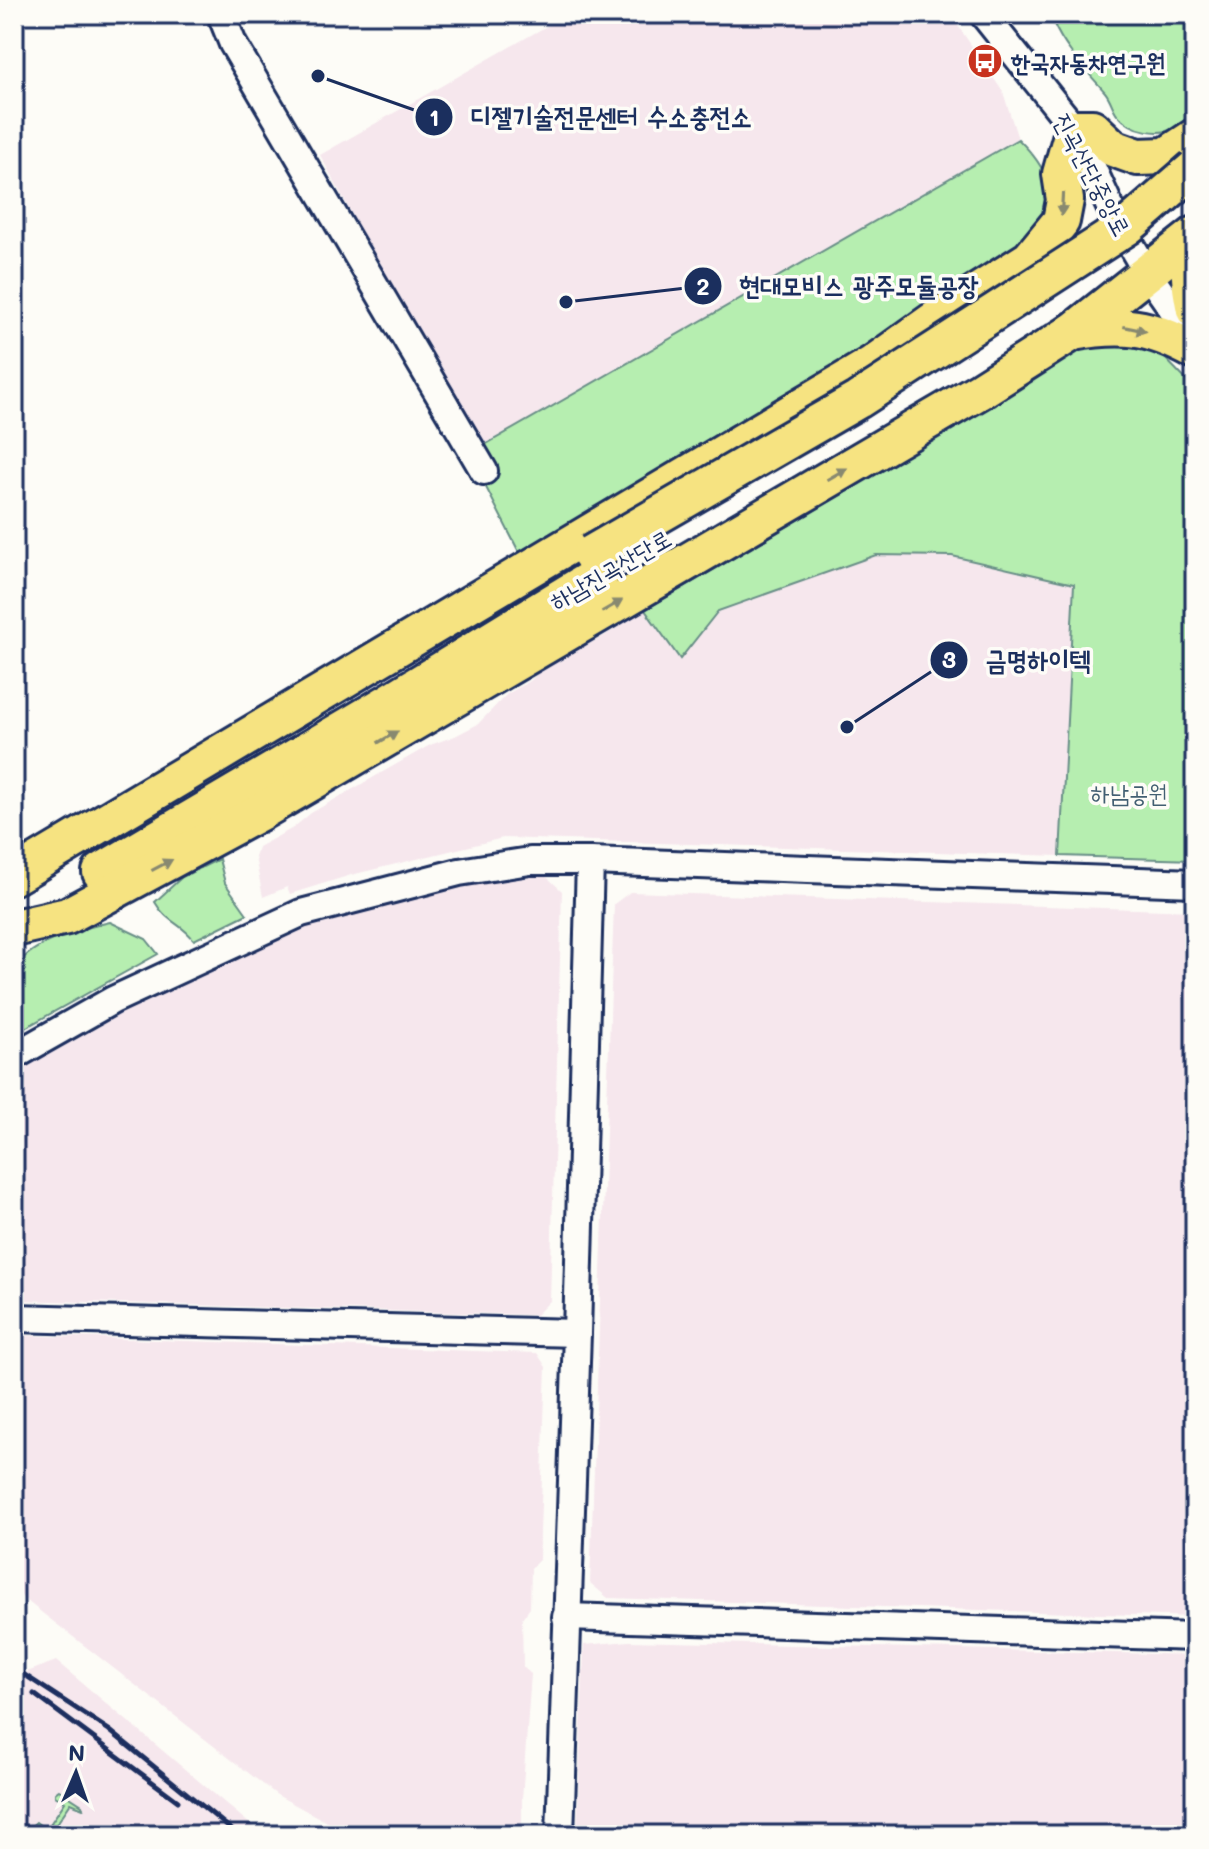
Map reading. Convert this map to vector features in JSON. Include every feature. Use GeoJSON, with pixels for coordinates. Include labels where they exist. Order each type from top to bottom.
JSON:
{"type":"FeatureCollection","features":[{"type":"Feature","properties":{"kind":"highway"},"geometry":{"type":"LineString","coordinates":[[1030,259],[1061,221],[1065,200],[1061,174],[1074,128],[1092,128],[1113,148],[1138,157],[1166,156],[1195,138]]}},
{"type":"Feature","properties":{"kind":"highway"},"geometry":{"type":"LineString","coordinates":[[14,876],[873,364],[943,314],[1030,259],[1116,220],[1195,138]]}},
{"type":"Feature","properties":{"kind":"highway","name":"하남진곡산단로"},"geometry":{"type":"LineString","coordinates":[[14,926],[871,391],[1128,226],[1195,168]]}},
{"type":"Feature","properties":{"kind":"highway","name":"하남진곡산단로"},"geometry":{"type":"LineString","coordinates":[[14,892],[596,563],[874,417],[1093,274],[1195,198]]}},
{"type":"Feature","properties":{"kind":"highway"},"geometry":{"type":"LineString","coordinates":[[14,926],[67,916],[262,811],[981,390],[1071,333],[1195,235]]}},
{"type":"Feature","properties":{"kind":"highway"},"geometry":{"type":"LineString","coordinates":[[1195,249],[1190,259],[1190,284],[1195,310]]}},
{"type":"Feature","properties":{"kind":"highway"},"geometry":{"type":"LineString","coordinates":[[1071,333],[1107,326],[1129,326],[1171,338],[1195,351]]}},
{"type":"Feature","properties":{"kind":"street"},"geometry":{"type":"LineString","coordinates":[[221,14],[233,44],[484,471]]}},
{"type":"Feature","properties":{"kind":"street","name":"진곡산단중앙로"},"geometry":{"type":"LineString","coordinates":[[983,14],[1074,128],[1116,220],[1148,274],[1195,341]]}},
{"type":"Feature","properties":{"kind":"street"},"geometry":{"type":"LineString","coordinates":[[14,1056],[113,1000],[301,913],[459,872],[530,861],[1195,883]]}},
{"type":"Feature","properties":{"kind":"street"},"geometry":{"type":"LineString","coordinates":[[560,1835],[590,861]]}},
{"type":"Feature","properties":{"kind":"street"},"geometry":{"type":"LineString","coordinates":[[14,1318],[577,1333]]}},
{"type":"Feature","properties":{"kind":"street"},"geometry":{"type":"LineString","coordinates":[[566,1617],[1195,1637]]}},
{"type":"Feature","properties":{"kind":"shaded area"},"geometry":{"type":"Polygon","coordinates":[[[568,14],[950,14],[1003,92],[1018,139],[478,449],[320,155],[568,14]]]}},
{"type":"Feature","properties":{"kind":"shaded area"},"geometry":{"type":"Polygon","coordinates":[[[876,555],[952,556],[1075,584],[1060,856],[503,838],[351,875],[290,894],[287,887],[263,897],[255,857],[258,847],[430,745],[478,724],[507,694],[530,681],[546,666],[604,636],[645,610],[680,659],[718,611],[876,555]]]}},
{"type":"Feature","properties":{"kind":"shaded area"},"geometry":{"type":"Polygon","coordinates":[[[537,873],[562,891],[550,1301],[536,1315],[14,1300],[14,1072],[125,1009],[306,927],[461,887],[537,873]]]}},
{"type":"Feature","properties":{"kind":"shaded area"},"geometry":{"type":"Polygon","coordinates":[[[630,892],[1195,911],[1195,1617],[608,1598],[590,1583],[614,904],[630,892]]]}},
{"type":"Feature","properties":{"kind":"shaded area"},"geometry":{"type":"Polygon","coordinates":[[[14,1335],[537,1353],[546,1367],[539,1560],[531,1568],[530,1608],[522,1619],[523,1667],[531,1674],[522,1835],[351,1835],[277,1795],[23,1598],[14,1588],[14,1335]]]}},
{"type":"Feature","properties":{"kind":"shaded area"},"geometry":{"type":"Polygon","coordinates":[[[629,1641],[1195,1655],[1195,1835],[577,1835],[584,1645],[629,1641]]]}},
{"type":"Feature","properties":{"kind":"shaded area"},"geometry":{"type":"Polygon","coordinates":[[[56,1661],[263,1835],[14,1835],[14,1677],[56,1661]]]}},
{"type":"Feature","properties":{"kind":"green space"},"geometry":{"type":"Polygon","coordinates":[[[1067,14],[1195,14],[1195,113],[1181,126],[1156,132],[1138,129],[1123,120],[1058,32],[1053,22],[1067,14]]]}},
{"type":"Feature","properties":{"kind":"green space"},"geometry":{"type":"Polygon","coordinates":[[[1018,139],[1043,170],[1048,190],[1046,228],[913,325],[519,552],[469,454],[1018,139]]]}},
{"type":"Feature","properties":{"kind":"green space","name":"하남공원"},"geometry":{"type":"Polygon","coordinates":[[[1104,337],[1158,351],[1195,389],[1195,860],[1060,856],[1074,584],[952,556],[876,555],[718,611],[680,659],[645,610],[890,466],[1074,351],[1104,337]]]}},
{"type":"Feature","properties":{"kind":"green space"},"geometry":{"type":"Polygon","coordinates":[[[219,859],[225,883],[247,914],[194,940],[155,902],[182,877],[219,859]]]}},
{"type":"Feature","properties":{"kind":"green space"},"geometry":{"type":"Polygon","coordinates":[[[110,922],[146,939],[158,954],[14,1034],[13,977],[20,962],[56,938],[110,922]]]}},
{"type":"Feature","properties":{"kind":"green space"},"geometry":{"type":"Polygon","coordinates":[[[59,1790],[83,1808],[71,1803],[49,1835],[28,1835],[26,1831],[36,1822],[46,1830],[65,1802],[55,1796],[59,1790]]]}},
{"type":"Feature","properties":{"kind":"railway"},"geometry":{"type":"LineString","coordinates":[[14,1668],[109,1730],[238,1835]]}},
{"type":"Feature","properties":{"kind":"railway"},"geometry":{"type":"LineString","coordinates":[[34,1694],[178,1801]]}},
{"type":"Feature","properties":{"kind":"place","name":"한국자동차연구원"},"geometry":{"type":"Point","coordinates":[985,61]}},
{"type":"Feature","properties":{"kind":"place","name":"디젤기술전문센터 수소충전소"},"geometry":{"type":"Point","coordinates":[318,76]}},
{"type":"Feature","properties":{"kind":"place","name":"현대모비스 광주모듈공장"},"geometry":{"type":"Point","coordinates":[566,302]}},
{"type":"Feature","properties":{"kind":"place","name":"금명하이텍"},"geometry":{"type":"Point","coordinates":[847,727]}}]}
